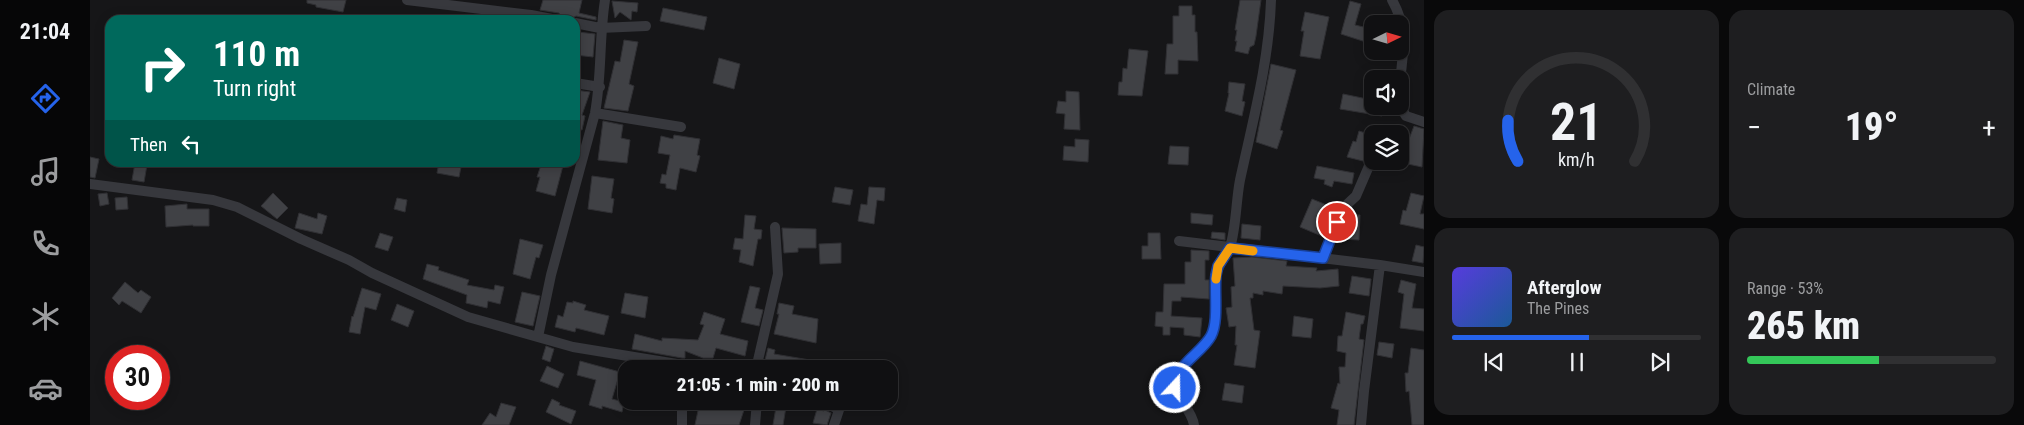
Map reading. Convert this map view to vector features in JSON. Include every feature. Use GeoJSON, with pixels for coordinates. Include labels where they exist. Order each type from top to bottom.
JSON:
{"type":"FeatureCollection","features":[{"type":"Feature","properties":{"kind":"street"},"geometry":{"type":"LineString","coordinates":[[407,0],[531,15]]}},
{"type":"Feature","properties":{"kind":"street"},"geometry":{"type":"LineString","coordinates":[[538,337],[551,276],[595,112],[600,87],[600,28],[606,0]]}},
{"type":"Feature","properties":{"kind":"street"},"geometry":{"type":"LineString","coordinates":[[1194,425],[1190,412],[1176,391],[1175,381],[1179,371],[1211,336],[1214,324],[1216,275],[1218,266],[1230,248],[1240,181],[1262,85],[1269,42],[1271,0]]}},
{"type":"Feature","properties":{"kind":"street"},"geometry":{"type":"LineString","coordinates":[[1392,0],[1400,18],[1404,39],[1401,108],[1406,116],[1424,122]]}},
{"type":"Feature","properties":{"kind":"street"},"geometry":{"type":"LineString","coordinates":[[580,25],[600,28],[646,26]]}},
{"type":"Feature","properties":{"kind":"street"},"geometry":{"type":"LineString","coordinates":[[580,84],[600,87]]}},
{"type":"Feature","properties":{"kind":"street"},"geometry":{"type":"LineString","coordinates":[[595,112],[681,127]]}},
{"type":"Feature","properties":{"kind":"street"},"geometry":{"type":"LineString","coordinates":[[1323,258],[1341,210],[1356,196],[1367,170]]}},
{"type":"Feature","properties":{"kind":"street"},"geometry":{"type":"LineString","coordinates":[[90,184],[213,200],[237,207],[300,239],[349,260],[372,273],[468,317],[573,347],[644,360]]}},
{"type":"Feature","properties":{"kind":"street"},"geometry":{"type":"LineString","coordinates":[[758,360],[778,274],[775,227]]}},
{"type":"Feature","properties":{"kind":"street"},"geometry":{"type":"LineString","coordinates":[[1179,241],[1424,272]]}},
{"type":"Feature","properties":{"kind":"street"},"geometry":{"type":"LineString","coordinates":[[1361,425],[1380,265]]}},
{"type":"Feature","properties":{"kind":"street"},"geometry":{"type":"LineString","coordinates":[[682,410],[682,425]]}},
{"type":"Feature","properties":{"kind":"street"},"geometry":{"type":"LineString","coordinates":[[754,425],[756,410]]}},
{"type":"Feature","properties":{"kind":"street"},"geometry":{"type":"LineString","coordinates":[[834,425],[838,410]]}},
{"type":"Feature","properties":{"kind":"building"},"geometry":{"type":"Polygon","coordinates":[[[307,0],[346,0],[343,12],[316,7],[316,5],[307,3],[307,0]]]}},
{"type":"Feature","properties":{"kind":"building"},"geometry":{"type":"Polygon","coordinates":[[[543,0],[582,0],[579,13],[596,17],[596,20],[580,17],[580,15],[561,15],[559,13],[540,10],[543,0]]]}},
{"type":"Feature","properties":{"kind":"building"},"geometry":{"type":"Polygon","coordinates":[[[1240,0],[1261,0],[1254,45],[1250,47],[1248,54],[1235,51],[1237,30],[1235,30],[1240,0]]]}},
{"type":"Feature","properties":{"kind":"building"},"geometry":{"type":"Polygon","coordinates":[[[612,1],[638,3],[637,12],[632,11],[631,20],[620,12],[615,18],[612,1]]]}},
{"type":"Feature","properties":{"kind":"building"},"geometry":{"type":"Polygon","coordinates":[[[1350,1],[1361,4],[1355,25],[1364,27],[1364,41],[1341,34],[1350,1]]]}},
{"type":"Feature","properties":{"kind":"building"},"geometry":{"type":"Polygon","coordinates":[[[1179,6],[1192,6],[1192,15],[1195,15],[1195,32],[1197,32],[1198,61],[1178,60],[1178,74],[1165,74],[1167,44],[1173,44],[1173,16],[1179,16],[1179,6]]]}},
{"type":"Feature","properties":{"kind":"building"},"geometry":{"type":"Polygon","coordinates":[[[663,8],[707,17],[704,30],[660,21],[663,8]]]}},
{"type":"Feature","properties":{"kind":"building"},"geometry":{"type":"Polygon","coordinates":[[[1305,12],[1329,17],[1320,59],[1300,56],[1304,31],[1301,31],[1305,12]]]}},
{"type":"Feature","properties":{"kind":"building"},"geometry":{"type":"Polygon","coordinates":[[[580,32],[595,34],[593,57],[580,56],[580,32]]]}},
{"type":"Feature","properties":{"kind":"building"},"geometry":{"type":"Polygon","coordinates":[[[624,40],[638,42],[629,84],[634,86],[628,111],[604,108],[615,61],[620,62],[624,40]]]}},
{"type":"Feature","properties":{"kind":"building"},"geometry":{"type":"Polygon","coordinates":[[[1129,49],[1148,51],[1142,96],[1118,95],[1119,82],[1122,82],[1123,68],[1127,69],[1129,49]]]}},
{"type":"Feature","properties":{"kind":"building"},"geometry":{"type":"Polygon","coordinates":[[[719,58],[740,64],[734,89],[713,83],[719,58]]]}},
{"type":"Feature","properties":{"kind":"building"},"geometry":{"type":"Polygon","coordinates":[[[1271,64],[1296,70],[1280,130],[1283,131],[1277,149],[1256,142],[1271,64]]]}},
{"type":"Feature","properties":{"kind":"building"},"geometry":{"type":"Polygon","coordinates":[[[1229,82],[1245,84],[1242,101],[1245,102],[1242,116],[1225,111],[1229,93],[1229,82]]]}},
{"type":"Feature","properties":{"kind":"building"},"geometry":{"type":"Polygon","coordinates":[[[580,91],[590,92],[582,115],[585,116],[582,130],[580,130],[580,91]]]}},
{"type":"Feature","properties":{"kind":"building"},"geometry":{"type":"Polygon","coordinates":[[[1066,91],[1079,92],[1080,130],[1064,129],[1065,114],[1056,113],[1058,101],[1066,102],[1066,91]]]}},
{"type":"Feature","properties":{"kind":"building"},"geometry":{"type":"Polygon","coordinates":[[[1343,94],[1364,98],[1364,113],[1340,109],[1343,94]]]}},
{"type":"Feature","properties":{"kind":"building"},"geometry":{"type":"Polygon","coordinates":[[[603,121],[623,125],[621,138],[630,140],[627,163],[598,160],[603,121]]]}},
{"type":"Feature","properties":{"kind":"building"},"geometry":{"type":"Polygon","coordinates":[[[1414,126],[1424,129],[1422,167],[1409,164],[1409,139],[1414,126]]]}},
{"type":"Feature","properties":{"kind":"building"},"geometry":{"type":"Polygon","coordinates":[[[1359,131],[1364,133],[1363,161],[1347,157],[1353,141],[1356,142],[1359,131]]]}},
{"type":"Feature","properties":{"kind":"building"},"geometry":{"type":"Polygon","coordinates":[[[674,135],[700,139],[697,155],[700,156],[696,172],[680,168],[676,190],[666,188],[666,184],[660,183],[662,174],[666,175],[670,155],[658,153],[661,136],[673,139],[674,135]]]}},
{"type":"Feature","properties":{"kind":"building"},"geometry":{"type":"Polygon","coordinates":[[[1075,139],[1089,140],[1088,162],[1063,160],[1064,146],[1075,147],[1075,139]]]}},
{"type":"Feature","properties":{"kind":"building"},"geometry":{"type":"Polygon","coordinates":[[[1170,146],[1189,147],[1188,165],[1168,164],[1170,146]]]}},
{"type":"Feature","properties":{"kind":"building"},"geometry":{"type":"Polygon","coordinates":[[[90,157],[99,159],[95,178],[90,177],[90,157]]]}},
{"type":"Feature","properties":{"kind":"building"},"geometry":{"type":"Polygon","coordinates":[[[1317,166],[1354,173],[1352,184],[1334,181],[1332,187],[1324,184],[1325,180],[1314,178],[1317,166]]]}},
{"type":"Feature","properties":{"kind":"building"},"geometry":{"type":"Polygon","coordinates":[[[134,167],[147,167],[144,182],[132,180],[134,167]]]}},
{"type":"Feature","properties":{"kind":"building"},"geometry":{"type":"Polygon","coordinates":[[[438,167],[461,167],[459,177],[437,173],[438,167]]]}},
{"type":"Feature","properties":{"kind":"building"},"geometry":{"type":"Polygon","coordinates":[[[540,167],[563,167],[555,196],[536,191],[540,177],[537,177],[540,167]]]}},
{"type":"Feature","properties":{"kind":"building"},"geometry":{"type":"Polygon","coordinates":[[[592,176],[614,179],[611,198],[614,199],[612,213],[588,209],[592,176]]]}},
{"type":"Feature","properties":{"kind":"building"},"geometry":{"type":"Polygon","coordinates":[[[835,187],[853,190],[850,205],[832,202],[835,187]]]}},
{"type":"Feature","properties":{"kind":"building"},"geometry":{"type":"Polygon","coordinates":[[[869,187],[885,188],[884,201],[877,200],[874,224],[858,221],[861,204],[867,205],[869,187]]]}},
{"type":"Feature","properties":{"kind":"building"},"geometry":{"type":"Polygon","coordinates":[[[107,193],[109,204],[100,206],[98,194],[107,193]]]}},
{"type":"Feature","properties":{"kind":"building"},"geometry":{"type":"Polygon","coordinates":[[[273,193],[288,208],[277,219],[261,206],[273,193]]]}},
{"type":"Feature","properties":{"kind":"building"},"geometry":{"type":"Polygon","coordinates":[[[1411,193],[1424,196],[1420,214],[1424,214],[1424,229],[1400,224],[1403,210],[1406,211],[1411,193]]]}},
{"type":"Feature","properties":{"kind":"building"},"geometry":{"type":"Polygon","coordinates":[[[127,197],[128,209],[116,210],[115,198],[127,197]]]}},
{"type":"Feature","properties":{"kind":"building"},"geometry":{"type":"Polygon","coordinates":[[[397,198],[407,200],[405,212],[394,209],[397,198]]]}},
{"type":"Feature","properties":{"kind":"building"},"geometry":{"type":"Polygon","coordinates":[[[1312,199],[1334,208],[1324,237],[1300,227],[1312,199]]]}},
{"type":"Feature","properties":{"kind":"building"},"geometry":{"type":"Polygon","coordinates":[[[187,204],[187,209],[209,209],[209,226],[166,227],[165,206],[187,204]]]}},
{"type":"Feature","properties":{"kind":"building"},"geometry":{"type":"Polygon","coordinates":[[[299,213],[317,219],[318,213],[327,216],[322,234],[295,228],[299,213]]]}},
{"type":"Feature","properties":{"kind":"building"},"geometry":{"type":"Polygon","coordinates":[[[1191,213],[1213,215],[1212,225],[1191,223],[1191,213]]]}},
{"type":"Feature","properties":{"kind":"building"},"geometry":{"type":"Polygon","coordinates":[[[745,215],[756,216],[754,229],[762,230],[761,239],[758,239],[753,266],[739,262],[741,250],[733,249],[735,238],[743,239],[745,215]]]}},
{"type":"Feature","properties":{"kind":"building"},"geometry":{"type":"Polygon","coordinates":[[[1347,215],[1360,215],[1359,240],[1341,239],[1341,231],[1347,215]]]}},
{"type":"Feature","properties":{"kind":"building"},"geometry":{"type":"Polygon","coordinates":[[[1242,224],[1261,226],[1260,240],[1241,238],[1242,224]]]}},
{"type":"Feature","properties":{"kind":"building"},"geometry":{"type":"Polygon","coordinates":[[[782,228],[816,229],[816,248],[798,248],[798,252],[784,253],[782,228]]]}},
{"type":"Feature","properties":{"kind":"building"},"geometry":{"type":"Polygon","coordinates":[[[1212,232],[1225,233],[1225,240],[1211,238],[1212,232]]]}},
{"type":"Feature","properties":{"kind":"building"},"geometry":{"type":"Polygon","coordinates":[[[380,233],[393,237],[388,251],[375,247],[380,233]]]}},
{"type":"Feature","properties":{"kind":"building"},"geometry":{"type":"Polygon","coordinates":[[[1148,233],[1160,233],[1161,259],[1142,259],[1142,246],[1148,246],[1148,233]]]}},
{"type":"Feature","properties":{"kind":"building"},"geometry":{"type":"Polygon","coordinates":[[[520,239],[543,245],[539,258],[536,257],[530,279],[513,274],[520,239]]]}},
{"type":"Feature","properties":{"kind":"building"},"geometry":{"type":"Polygon","coordinates":[[[841,243],[841,263],[820,264],[819,244],[841,243]]]}},
{"type":"Feature","properties":{"kind":"building"},"geometry":{"type":"Polygon","coordinates":[[[1416,245],[1424,247],[1423,263],[1412,261],[1416,245]]]}},
{"type":"Feature","properties":{"kind":"building"},"geometry":{"type":"Polygon","coordinates":[[[1191,250],[1209,251],[1209,260],[1205,260],[1205,280],[1209,280],[1209,299],[1181,297],[1181,301],[1172,301],[1171,316],[1202,318],[1200,337],[1184,335],[1184,328],[1170,327],[1170,335],[1163,335],[1163,327],[1155,326],[1156,312],[1163,312],[1164,284],[1185,284],[1185,262],[1191,262],[1191,250]]]}},
{"type":"Feature","properties":{"kind":"building"},"geometry":{"type":"Polygon","coordinates":[[[1252,257],[1287,261],[1286,266],[1317,268],[1316,271],[1338,269],[1339,286],[1320,288],[1283,286],[1282,294],[1263,291],[1263,295],[1253,293],[1253,298],[1250,298],[1254,330],[1260,331],[1255,368],[1234,365],[1237,345],[1235,345],[1236,326],[1229,327],[1226,308],[1232,307],[1231,287],[1235,286],[1233,258],[1252,257]]]}},
{"type":"Feature","properties":{"kind":"building"},"geometry":{"type":"Polygon","coordinates":[[[427,264],[439,267],[438,270],[469,280],[467,285],[494,290],[495,285],[504,287],[500,304],[488,301],[487,308],[466,303],[467,295],[423,279],[427,264]]]}},
{"type":"Feature","properties":{"kind":"building"},"geometry":{"type":"Polygon","coordinates":[[[1352,276],[1371,279],[1369,296],[1349,293],[1352,276]]]}},
{"type":"Feature","properties":{"kind":"building"},"geometry":{"type":"Polygon","coordinates":[[[1401,280],[1416,284],[1412,308],[1424,309],[1424,331],[1400,328],[1404,294],[1398,292],[1401,280]]]}},
{"type":"Feature","properties":{"kind":"building"},"geometry":{"type":"Polygon","coordinates":[[[125,282],[138,293],[141,290],[151,297],[141,313],[122,301],[119,305],[112,298],[125,282]]]}},
{"type":"Feature","properties":{"kind":"building"},"geometry":{"type":"Polygon","coordinates":[[[750,286],[760,288],[755,308],[763,310],[759,326],[741,322],[750,286]]]}},
{"type":"Feature","properties":{"kind":"building"},"geometry":{"type":"Polygon","coordinates":[[[362,288],[381,294],[376,310],[365,307],[360,334],[349,332],[352,316],[362,288]]]}},
{"type":"Feature","properties":{"kind":"building"},"geometry":{"type":"Polygon","coordinates":[[[522,292],[540,296],[533,326],[515,322],[522,292]]]}},
{"type":"Feature","properties":{"kind":"building"},"geometry":{"type":"Polygon","coordinates":[[[625,293],[648,297],[645,318],[621,313],[625,293]]]}},
{"type":"Feature","properties":{"kind":"building"},"geometry":{"type":"Polygon","coordinates":[[[573,301],[586,305],[584,310],[609,316],[604,335],[576,328],[575,332],[555,327],[558,315],[563,317],[567,302],[573,303],[573,301]]]}},
{"type":"Feature","properties":{"kind":"building"},"geometry":{"type":"Polygon","coordinates":[[[779,303],[794,306],[792,314],[818,319],[816,343],[774,334],[779,314],[777,314],[779,303]]]}},
{"type":"Feature","properties":{"kind":"building"},"geometry":{"type":"Polygon","coordinates":[[[397,304],[414,311],[408,327],[391,320],[397,304]]]}},
{"type":"Feature","properties":{"kind":"building"},"geometry":{"type":"Polygon","coordinates":[[[704,312],[725,319],[720,334],[748,341],[745,356],[716,348],[713,358],[703,358],[685,351],[685,358],[682,358],[632,349],[635,334],[662,341],[662,338],[698,340],[704,325],[700,324],[704,312]]]}},
{"type":"Feature","properties":{"kind":"building"},"geometry":{"type":"Polygon","coordinates":[[[1346,312],[1365,316],[1363,324],[1361,324],[1359,339],[1364,340],[1354,425],[1337,425],[1339,410],[1331,408],[1338,383],[1340,384],[1339,367],[1345,367],[1346,353],[1337,351],[1338,336],[1342,336],[1346,312]]]}},
{"type":"Feature","properties":{"kind":"building"},"geometry":{"type":"Polygon","coordinates":[[[1294,316],[1313,319],[1311,338],[1292,336],[1294,316]]]}},
{"type":"Feature","properties":{"kind":"building"},"geometry":{"type":"Polygon","coordinates":[[[1379,342],[1394,344],[1392,358],[1377,355],[1379,342]]]}},
{"type":"Feature","properties":{"kind":"building"},"geometry":{"type":"Polygon","coordinates":[[[546,346],[554,349],[550,362],[542,359],[546,346]]]}},
{"type":"Feature","properties":{"kind":"building"},"geometry":{"type":"Polygon","coordinates":[[[768,348],[775,350],[774,354],[810,360],[765,360],[768,348]]]}},
{"type":"Feature","properties":{"kind":"building"},"geometry":{"type":"Polygon","coordinates":[[[1411,348],[1424,350],[1424,425],[1412,425],[1409,391],[1406,392],[1405,373],[1408,373],[1411,348]]]}},
{"type":"Feature","properties":{"kind":"building"},"geometry":{"type":"Polygon","coordinates":[[[580,361],[618,371],[618,379],[612,399],[618,400],[618,410],[622,410],[622,412],[602,406],[602,409],[589,405],[596,380],[577,375],[580,361]]]}},
{"type":"Feature","properties":{"kind":"building"},"geometry":{"type":"Polygon","coordinates":[[[547,366],[564,374],[558,388],[540,381],[547,366]]]}},
{"type":"Feature","properties":{"kind":"building"},"geometry":{"type":"Polygon","coordinates":[[[1225,383],[1244,386],[1242,403],[1222,400],[1225,383]]]}},
{"type":"Feature","properties":{"kind":"building"},"geometry":{"type":"Polygon","coordinates":[[[552,399],[560,403],[559,405],[576,411],[571,424],[546,412],[552,399]]]}},
{"type":"Feature","properties":{"kind":"building"},"geometry":{"type":"Polygon","coordinates":[[[501,403],[516,407],[509,425],[482,425],[490,413],[496,417],[501,403]]]}},
{"type":"Feature","properties":{"kind":"building"},"geometry":{"type":"Polygon","coordinates":[[[698,410],[744,410],[739,425],[695,425],[698,410]]]}},
{"type":"Feature","properties":{"kind":"building"},"geometry":{"type":"Polygon","coordinates":[[[776,410],[786,410],[783,425],[773,425],[776,410]]]}},
{"type":"Feature","properties":{"kind":"building"},"geometry":{"type":"Polygon","coordinates":[[[817,410],[825,410],[831,413],[827,425],[813,423],[817,410]]]}},
{"type":"Feature","properties":{"kind":"slow traffic"},"geometry":{"type":"LineString","coordinates":[[1216,279],[1218,266],[1230,248],[1253,251]]}},
{"type":"Feature","properties":{"kind":"route"},"geometry":{"type":"LineString","coordinates":[[1175,388],[1176,377],[1179,371],[1201,349],[1213,331],[1216,275],[1218,266],[1230,248],[1323,258],[1337,222]]}}]}
